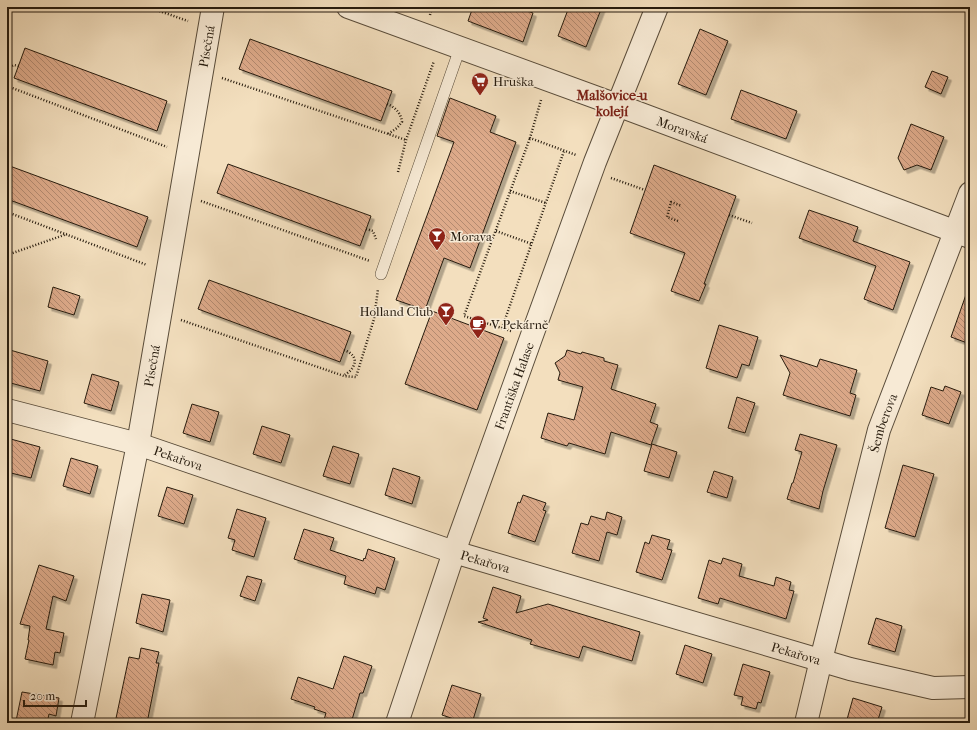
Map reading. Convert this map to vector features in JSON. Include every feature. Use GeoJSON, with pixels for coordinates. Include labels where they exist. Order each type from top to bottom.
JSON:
{"type":"FeatureCollection","features":[{"type":"Feature","properties":{"kind":"street","name":"Písečná"},"geometry":{"type":"LineString","coordinates":[[82,723],[138,444],[213,7]]}},
{"type":"Feature","properties":{"kind":"street","name":"Moravská"},"geometry":{"type":"LineString","coordinates":[[348,7],[617,105],[963,234]]}},
{"type":"Feature","properties":{"kind":"street","name":"Františka Halase"},"geometry":{"type":"LineString","coordinates":[[397,723],[454,552],[593,167],[657,7]]}},
{"type":"Feature","properties":{"kind":"street","name":"Šemberova"},"geometry":{"type":"LineString","coordinates":[[806,723],[879,430],[963,234],[970,193]]}},
{"type":"Feature","properties":{"kind":"street","name":"Pekařova"},"geometry":{"type":"LineString","coordinates":[[7,410],[138,444],[454,552],[850,669],[933,688],[970,687]]}},
{"type":"Feature","properties":{"kind":"lane"},"geometry":{"type":"LineString","coordinates":[[381,274],[460,48]]}},
{"type":"Feature","properties":{"kind":"path"},"geometry":{"type":"LineString","coordinates":[[148,7],[210,29]]}},
{"type":"Feature","properties":{"kind":"path"},"geometry":{"type":"LineString","coordinates":[[7,69],[14,65],[19,66]]}},
{"type":"Feature","properties":{"kind":"path"},"geometry":{"type":"LineString","coordinates":[[202,71],[406,140]]}},
{"type":"Feature","properties":{"kind":"path"},"geometry":{"type":"LineString","coordinates":[[7,86],[188,155]]}},
{"type":"Feature","properties":{"kind":"path"},"geometry":{"type":"LineString","coordinates":[[531,338],[464,316],[530,138],[542,98]]}},
{"type":"Feature","properties":{"kind":"path"},"geometry":{"type":"LineString","coordinates":[[387,104],[398,112],[402,122],[397,128],[388,134]]}},
{"type":"Feature","properties":{"kind":"path"},"geometry":{"type":"LineString","coordinates":[[530,138],[564,151],[593,167],[645,190]]}},
{"type":"Feature","properties":{"kind":"path"},"geometry":{"type":"LineString","coordinates":[[502,328],[564,151]]}},
{"type":"Feature","properties":{"kind":"path"},"geometry":{"type":"LineString","coordinates":[[510,191],[546,203]]}},
{"type":"Feature","properties":{"kind":"path"},"geometry":{"type":"LineString","coordinates":[[181,194],[376,262]]}},
{"type":"Feature","properties":{"kind":"path"},"geometry":{"type":"LineString","coordinates":[[678,221],[666,217],[671,202],[682,206]]}},
{"type":"Feature","properties":{"kind":"path"},"geometry":{"type":"LineString","coordinates":[[7,212],[168,273]]}},
{"type":"Feature","properties":{"kind":"path"},"geometry":{"type":"LineString","coordinates":[[729,215],[752,223]]}},
{"type":"Feature","properties":{"kind":"path"},"geometry":{"type":"LineString","coordinates":[[366,229],[373,231],[377,241]]}},
{"type":"Feature","properties":{"kind":"path"},"geometry":{"type":"LineString","coordinates":[[496,231],[532,244]]}},
{"type":"Feature","properties":{"kind":"path"},"geometry":{"type":"LineString","coordinates":[[7,256],[67,234]]}},
{"type":"Feature","properties":{"kind":"path"},"geometry":{"type":"LineString","coordinates":[[362,258],[369,255]]}},
{"type":"Feature","properties":{"kind":"path"},"geometry":{"type":"LineString","coordinates":[[161,314],[344,376],[356,377]]}},
{"type":"Feature","properties":{"kind":"path"},"geometry":{"type":"LineString","coordinates":[[344,350],[352,354],[355,360],[350,372],[344,376]]}},
{"type":"Feature","properties":{"kind":"building"},"geometry":{"type":"Polygon","coordinates":[[[473,7],[516,7],[533,13],[523,42],[468,21],[473,7]]]}},
{"type":"Feature","properties":{"kind":"building"},"geometry":{"type":"Polygon","coordinates":[[[569,7],[602,7],[586,47],[558,36],[569,7]]]}},
{"type":"Feature","properties":{"kind":"building"},"geometry":{"type":"Polygon","coordinates":[[[700,29],[728,41],[706,95],[678,84],[700,29]]]}},
{"type":"Feature","properties":{"kind":"building"},"geometry":{"type":"Polygon","coordinates":[[[250,39],[392,91],[381,121],[239,69],[250,39]]]}},
{"type":"Feature","properties":{"kind":"building"},"geometry":{"type":"Polygon","coordinates":[[[25,48],[167,101],[157,131],[14,78],[25,48]]]}},
{"type":"Feature","properties":{"kind":"building"},"geometry":{"type":"Polygon","coordinates":[[[932,71],[948,77],[941,94],[925,87],[932,71]]]}},
{"type":"Feature","properties":{"kind":"building"},"geometry":{"type":"Polygon","coordinates":[[[741,90],[797,111],[786,139],[731,119],[741,90]]]}},
{"type":"Feature","properties":{"kind":"building"},"geometry":{"type":"Polygon","coordinates":[[[450,98],[496,116],[490,132],[516,142],[470,268],[444,258],[425,310],[396,300],[454,142],[437,136],[450,98]]]}},
{"type":"Feature","properties":{"kind":"building"},"geometry":{"type":"Polygon","coordinates":[[[911,124],[944,137],[931,170],[917,165],[904,170],[898,158],[911,124]]]}},
{"type":"Feature","properties":{"kind":"building"},"geometry":{"type":"Polygon","coordinates":[[[228,164],[371,216],[360,246],[217,193],[228,164]]]}},
{"type":"Feature","properties":{"kind":"building"},"geometry":{"type":"Polygon","coordinates":[[[7,165],[148,217],[137,247],[7,199],[7,165]]]}},
{"type":"Feature","properties":{"kind":"building"},"geometry":{"type":"Polygon","coordinates":[[[654,165],[736,196],[699,301],[671,291],[685,253],[630,233],[654,165]]]}},
{"type":"Feature","properties":{"kind":"building"},"geometry":{"type":"Polygon","coordinates":[[[809,210],[858,227],[853,241],[910,262],[893,310],[864,299],[876,266],[799,238],[809,210]]]}},
{"type":"Feature","properties":{"kind":"building"},"geometry":{"type":"Polygon","coordinates":[[[209,280],[351,332],[340,362],[198,309],[209,280]]]}},
{"type":"Feature","properties":{"kind":"building"},"geometry":{"type":"Polygon","coordinates":[[[53,287],[80,296],[74,315],[48,307],[53,287]]]}},
{"type":"Feature","properties":{"kind":"building"},"geometry":{"type":"Polygon","coordinates":[[[968,289],[970,290],[970,344],[951,337],[968,289]]]}},
{"type":"Feature","properties":{"kind":"building"},"geometry":{"type":"Polygon","coordinates":[[[432,311],[504,338],[477,410],[405,384],[432,311]]]}},
{"type":"Feature","properties":{"kind":"building"},"geometry":{"type":"Polygon","coordinates":[[[719,325],[758,337],[749,366],[742,364],[737,378],[706,368],[719,325]]]}},
{"type":"Feature","properties":{"kind":"building"},"geometry":{"type":"Polygon","coordinates":[[[10,350],[48,361],[40,391],[7,382],[7,361],[10,350]]]}},
{"type":"Feature","properties":{"kind":"building"},"geometry":{"type":"Polygon","coordinates":[[[567,350],[581,354],[582,352],[604,358],[604,361],[618,365],[611,389],[656,404],[650,422],[658,425],[651,445],[611,432],[605,454],[569,443],[567,446],[541,438],[548,413],[574,420],[583,387],[558,380],[560,373],[555,363],[565,356],[567,350]]]}},
{"type":"Feature","properties":{"kind":"building"},"geometry":{"type":"Polygon","coordinates":[[[780,355],[817,367],[820,359],[857,370],[850,393],[856,395],[850,416],[783,395],[790,373],[780,355]]]}},
{"type":"Feature","properties":{"kind":"building"},"geometry":{"type":"Polygon","coordinates":[[[92,374],[119,382],[111,411],[84,403],[92,374]]]}},
{"type":"Feature","properties":{"kind":"building"},"geometry":{"type":"Polygon","coordinates":[[[945,386],[961,392],[949,424],[922,415],[931,387],[943,391],[945,386]]]}},
{"type":"Feature","properties":{"kind":"building"},"geometry":{"type":"Polygon","coordinates":[[[737,397],[755,403],[745,433],[728,428],[737,397]]]}},
{"type":"Feature","properties":{"kind":"building"},"geometry":{"type":"Polygon","coordinates":[[[192,404],[219,412],[210,442],[183,433],[192,404]]]}},
{"type":"Feature","properties":{"kind":"building"},"geometry":{"type":"Polygon","coordinates":[[[262,426],[290,435],[281,463],[253,454],[262,426]]]}},
{"type":"Feature","properties":{"kind":"building"},"geometry":{"type":"Polygon","coordinates":[[[800,434],[837,445],[819,509],[787,499],[802,452],[795,450],[800,434]]]}},
{"type":"Feature","properties":{"kind":"building"},"geometry":{"type":"Polygon","coordinates":[[[7,438],[40,447],[31,478],[7,472],[7,438]]]}},
{"type":"Feature","properties":{"kind":"building"},"geometry":{"type":"Polygon","coordinates":[[[652,444],[677,452],[669,478],[644,471],[652,444]]]}},
{"type":"Feature","properties":{"kind":"building"},"geometry":{"type":"Polygon","coordinates":[[[333,446],[359,454],[350,484],[323,476],[333,446]]]}},
{"type":"Feature","properties":{"kind":"building"},"geometry":{"type":"Polygon","coordinates":[[[71,458],[98,466],[90,494],[63,486],[71,458]]]}},
{"type":"Feature","properties":{"kind":"building"},"geometry":{"type":"Polygon","coordinates":[[[903,465],[934,474],[915,537],[885,528],[903,465]]]}},
{"type":"Feature","properties":{"kind":"building"},"geometry":{"type":"Polygon","coordinates":[[[393,468],[420,477],[412,504],[385,495],[393,468]]]}},
{"type":"Feature","properties":{"kind":"building"},"geometry":{"type":"Polygon","coordinates":[[[714,471],[733,477],[727,498],[707,492],[714,471]]]}},
{"type":"Feature","properties":{"kind":"building"},"geometry":{"type":"Polygon","coordinates":[[[167,487],[193,495],[184,524],[158,516],[167,487]]]}},
{"type":"Feature","properties":{"kind":"building"},"geometry":{"type":"Polygon","coordinates":[[[523,495],[546,503],[543,510],[546,511],[535,542],[508,533],[518,502],[520,503],[523,495]]]}},
{"type":"Feature","properties":{"kind":"building"},"geometry":{"type":"Polygon","coordinates":[[[237,509],[266,518],[254,557],[232,550],[235,540],[228,538],[237,509]]]}},
{"type":"Feature","properties":{"kind":"building"},"geometry":{"type":"Polygon","coordinates":[[[607,512],[622,517],[617,535],[607,532],[599,561],[572,553],[581,523],[588,525],[591,516],[605,520],[607,512]]]}},
{"type":"Feature","properties":{"kind":"building"},"geometry":{"type":"Polygon","coordinates":[[[304,529],[334,538],[330,550],[363,561],[368,549],[395,558],[385,590],[377,587],[375,594],[344,584],[346,576],[294,559],[304,529]]]}},
{"type":"Feature","properties":{"kind":"building"},"geometry":{"type":"Polygon","coordinates":[[[652,535],[670,540],[667,549],[672,550],[662,580],[636,572],[645,542],[649,544],[652,535]]]}},
{"type":"Feature","properties":{"kind":"building"},"geometry":{"type":"Polygon","coordinates":[[[723,558],[742,564],[739,576],[774,586],[776,577],[791,582],[789,590],[794,591],[786,619],[720,598],[718,604],[698,598],[709,560],[721,564],[723,558]]]}},
{"type":"Feature","properties":{"kind":"building"},"geometry":{"type":"Polygon","coordinates":[[[39,565],[74,576],[66,601],[53,596],[46,629],[64,633],[60,653],[55,652],[53,665],[25,659],[30,626],[20,624],[39,565]]]}},
{"type":"Feature","properties":{"kind":"building"},"geometry":{"type":"Polygon","coordinates":[[[247,576],[262,580],[255,601],[240,596],[247,576]]]}},
{"type":"Feature","properties":{"kind":"building"},"geometry":{"type":"Polygon","coordinates":[[[493,587],[521,596],[516,613],[548,604],[640,632],[632,661],[583,646],[579,658],[530,644],[532,640],[478,622],[488,620],[483,618],[493,587]]]}},
{"type":"Feature","properties":{"kind":"building"},"geometry":{"type":"Polygon","coordinates":[[[142,594],[170,600],[163,632],[136,623],[142,594]]]}},
{"type":"Feature","properties":{"kind":"building"},"geometry":{"type":"Polygon","coordinates":[[[876,618],[902,626],[895,652],[868,644],[876,618]]]}},
{"type":"Feature","properties":{"kind":"building"},"geometry":{"type":"Polygon","coordinates":[[[685,645],[712,654],[703,683],[676,674],[685,645]]]}},
{"type":"Feature","properties":{"kind":"building"},"geometry":{"type":"Polygon","coordinates":[[[141,648],[159,652],[156,663],[159,663],[147,723],[115,723],[129,657],[139,659],[141,648]]]}},
{"type":"Feature","properties":{"kind":"building"},"geometry":{"type":"Polygon","coordinates":[[[344,656],[372,666],[363,693],[360,693],[351,723],[323,723],[326,713],[314,709],[315,707],[291,699],[298,677],[333,689],[344,656]]]}},
{"type":"Feature","properties":{"kind":"building"},"geometry":{"type":"Polygon","coordinates":[[[743,664],[770,672],[761,703],[758,702],[756,709],[741,705],[743,697],[734,695],[743,664]]]}},
{"type":"Feature","properties":{"kind":"building"},"geometry":{"type":"Polygon","coordinates":[[[452,685],[481,694],[472,723],[466,723],[442,715],[452,685]]]}},
{"type":"Feature","properties":{"kind":"building"},"geometry":{"type":"Polygon","coordinates":[[[22,692],[59,698],[56,716],[49,714],[47,723],[25,723],[16,721],[22,692]]]}},
{"type":"Feature","properties":{"kind":"building"},"geometry":{"type":"Polygon","coordinates":[[[853,698],[882,707],[877,723],[846,723],[853,698]]]}},
{"type":"Feature","properties":{"kind":"place","name":"Hruška"},"geometry":{"type":"Point","coordinates":[480,96]}},
{"type":"Feature","properties":{"kind":"place","name":"Morava"},"geometry":{"type":"Point","coordinates":[437,251]}},
{"type":"Feature","properties":{"kind":"place","name":"Holland Club"},"geometry":{"type":"Point","coordinates":[446,326]}},
{"type":"Feature","properties":{"kind":"place","name":"V Pekárně"},"geometry":{"type":"Point","coordinates":[478,339]}},
{"type":"Feature","properties":{"kind":"district","name":"Malšovice-u kolejí"},"geometry":{"type":"Point","coordinates":[612,104]}}]}
